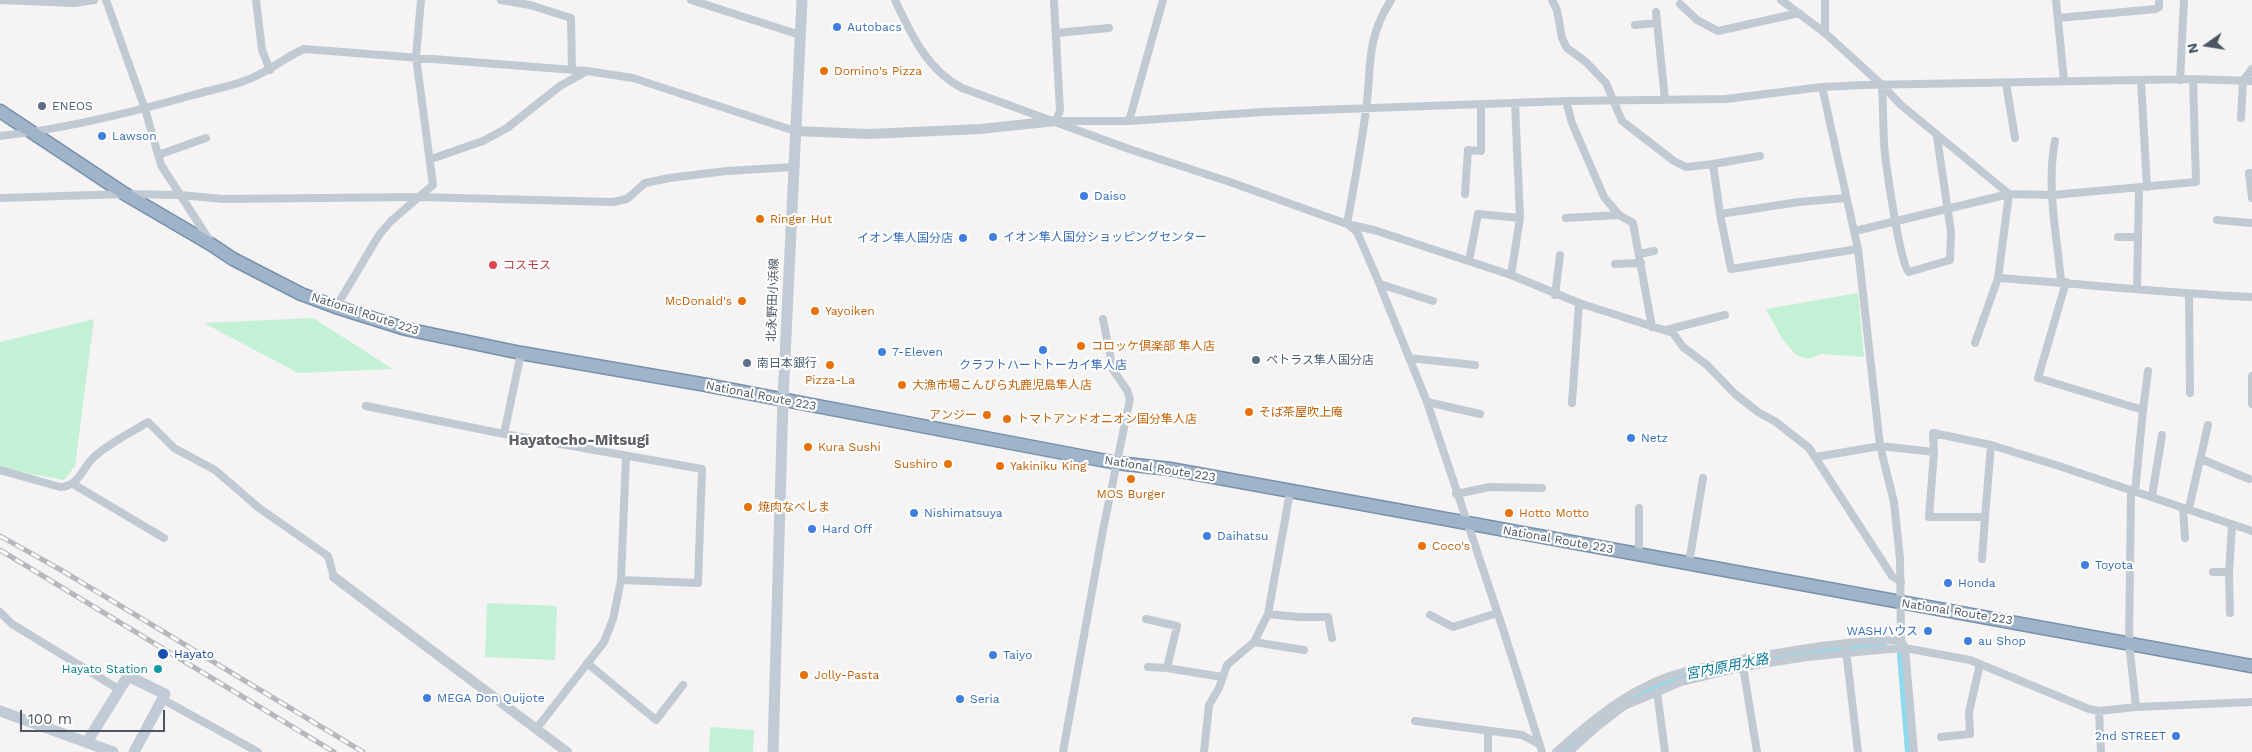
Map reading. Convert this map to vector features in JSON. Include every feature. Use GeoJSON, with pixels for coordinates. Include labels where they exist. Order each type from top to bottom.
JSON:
{"type":"FeatureCollection","features":[{"type":"Feature","properties":{"kind":"highway","name":"National Route 223"},"geometry":{"type":"LineString","coordinates":[[0,111],[125,194],[233,259],[336,308],[406,329],[521,353],[783,399],[1116,462],[1190,473],[2252,666]]}},
{"type":"Feature","properties":{"kind":"main road","name":"北永野田小浜線"},"geometry":{"type":"LineString","coordinates":[[773,752],[783,399],[792,167],[802,0]]}},
{"type":"Feature","properties":{"kind":"main road"},"geometry":{"type":"LineString","coordinates":[[87,742],[128,676],[165,694],[134,752]]}},
{"type":"Feature","properties":{"kind":"main road"},"geometry":{"type":"LineString","coordinates":[[0,711],[113,752]]}},
{"type":"Feature","properties":{"kind":"street"},"geometry":{"type":"LineString","coordinates":[[0,0],[75,2],[94,0]]}},
{"type":"Feature","properties":{"kind":"street"},"geometry":{"type":"LineString","coordinates":[[106,0],[145,109],[161,165],[212,245]]}},
{"type":"Feature","properties":{"kind":"street"},"geometry":{"type":"LineString","coordinates":[[256,0],[262,50],[270,70]]}},
{"type":"Feature","properties":{"kind":"street"},"geometry":{"type":"LineString","coordinates":[[336,308],[379,235],[391,221],[433,185],[416,57],[421,0]]}},
{"type":"Feature","properties":{"kind":"street"},"geometry":{"type":"LineString","coordinates":[[501,0],[530,5],[571,18],[572,70]]}},
{"type":"Feature","properties":{"kind":"street"},"geometry":{"type":"LineString","coordinates":[[691,0],[800,36]]}},
{"type":"Feature","properties":{"kind":"street"},"geometry":{"type":"LineString","coordinates":[[895,0],[923,54],[936,70],[950,82],[962,88],[1129,149],[1230,182],[1347,224],[1374,230],[1469,261],[1511,275],[1555,295],[1652,327],[1673,332],[1683,347],[1708,365],[1735,394],[1758,412],[1776,422],[1809,448],[1892,576],[1901,582]]}},
{"type":"Feature","properties":{"kind":"street"},"geometry":{"type":"LineString","coordinates":[[1130,121],[1163,0]]}},
{"type":"Feature","properties":{"kind":"street"},"geometry":{"type":"LineString","coordinates":[[1347,224],[1366,109],[1372,43],[1380,18],[1391,0]]}},
{"type":"Feature","properties":{"kind":"street"},"geometry":{"type":"LineString","coordinates":[[1552,0],[1557,10],[1562,38],[1567,48],[1586,62],[1606,83],[1622,121],[1674,162],[1686,167],[1760,156]]}},
{"type":"Feature","properties":{"kind":"street"},"geometry":{"type":"LineString","coordinates":[[1781,0],[1825,33],[1937,137],[2009,194]]}},
{"type":"Feature","properties":{"kind":"street"},"geometry":{"type":"LineString","coordinates":[[1825,0],[1825,33]]}},
{"type":"Feature","properties":{"kind":"street"},"geometry":{"type":"LineString","coordinates":[[2056,0],[2064,81]]}},
{"type":"Feature","properties":{"kind":"street"},"geometry":{"type":"LineString","coordinates":[[2058,18],[2156,9],[2159,7],[2159,0]]}},
{"type":"Feature","properties":{"kind":"street"},"geometry":{"type":"LineString","coordinates":[[2180,80],[2184,0]]}},
{"type":"Feature","properties":{"kind":"street"},"geometry":{"type":"LineString","coordinates":[[1054,2],[1060,110],[1056,121]]}},
{"type":"Feature","properties":{"kind":"street"},"geometry":{"type":"LineString","coordinates":[[1680,4],[1697,20],[1718,31],[1799,13]]}},
{"type":"Feature","properties":{"kind":"street"},"geometry":{"type":"LineString","coordinates":[[1656,12],[1665,100]]}},
{"type":"Feature","properties":{"kind":"street"},"geometry":{"type":"LineString","coordinates":[[1635,25],[1657,23]]}},
{"type":"Feature","properties":{"kind":"street"},"geometry":{"type":"LineString","coordinates":[[1056,33],[1109,28]]}},
{"type":"Feature","properties":{"kind":"street"},"geometry":{"type":"LineString","coordinates":[[0,136],[33,132],[145,109],[244,82],[270,70],[294,53],[304,49],[587,71],[633,78],[795,131],[869,134],[980,129],[1056,121],[1130,121],[1236,114],[1566,101],[1726,99],[1822,88],[1882,85],[2064,81],[2252,81]]}},
{"type":"Feature","properties":{"kind":"street"},"geometry":{"type":"LineString","coordinates":[[2241,118],[2243,81],[2252,69]]}},
{"type":"Feature","properties":{"kind":"street"},"geometry":{"type":"LineString","coordinates":[[431,159],[483,141],[508,128],[560,86],[587,71]]}},
{"type":"Feature","properties":{"kind":"street"},"geometry":{"type":"LineString","coordinates":[[1855,231],[2009,194],[2053,196],[2196,182],[2193,80]]}},
{"type":"Feature","properties":{"kind":"street"},"geometry":{"type":"LineString","coordinates":[[2137,288],[2138,237],[2143,188],[2141,81]]}},
{"type":"Feature","properties":{"kind":"street"},"geometry":{"type":"LineString","coordinates":[[2006,83],[2015,138]]}},
{"type":"Feature","properties":{"kind":"street"},"geometry":{"type":"LineString","coordinates":[[1882,85],[1884,143],[1895,220],[1904,265],[1909,272],[1950,260],[1951,232],[1937,137]]}},
{"type":"Feature","properties":{"kind":"street"},"geometry":{"type":"LineString","coordinates":[[1822,88],[1855,231],[1880,446],[1894,502],[1900,559],[1901,640],[1904,648],[1914,752]]}},
{"type":"Feature","properties":{"kind":"street"},"geometry":{"type":"LineString","coordinates":[[1566,101],[1572,123],[1604,196],[1619,215],[1633,223],[1652,327]]}},
{"type":"Feature","properties":{"kind":"street"},"geometry":{"type":"LineString","coordinates":[[1511,275],[1520,218],[1515,104]]}},
{"type":"Feature","properties":{"kind":"street"},"geometry":{"type":"LineString","coordinates":[[1465,194],[1468,150],[1481,151],[1481,105]]}},
{"type":"Feature","properties":{"kind":"street"},"geometry":{"type":"LineString","coordinates":[[158,155],[206,138]]}},
{"type":"Feature","properties":{"kind":"street"},"geometry":{"type":"LineString","coordinates":[[2055,141],[2052,157],[2053,196],[2063,282],[2038,378],[2143,410]]}},
{"type":"Feature","properties":{"kind":"street"},"geometry":{"type":"LineString","coordinates":[[1713,164],[1720,214],[1731,269],[1858,249]]}},
{"type":"Feature","properties":{"kind":"street"},"geometry":{"type":"LineString","coordinates":[[0,198],[125,194],[180,195],[223,199],[420,197],[613,202],[626,198],[645,183],[669,178],[726,171],[792,167]]}},
{"type":"Feature","properties":{"kind":"street"},"geometry":{"type":"LineString","coordinates":[[2252,173],[2249,174],[2252,198]]}},
{"type":"Feature","properties":{"kind":"street"},"geometry":{"type":"LineString","coordinates":[[1457,175],[1467,176]]}},
{"type":"Feature","properties":{"kind":"street"},"geometry":{"type":"LineString","coordinates":[[1975,343],[1998,278],[2009,194]]}},
{"type":"Feature","properties":{"kind":"street"},"geometry":{"type":"LineString","coordinates":[[1720,214],[1799,202],[1846,198]]}},
{"type":"Feature","properties":{"kind":"street"},"geometry":{"type":"LineString","coordinates":[[1469,261],[1478,214],[1520,218]]}},
{"type":"Feature","properties":{"kind":"street"},"geometry":{"type":"LineString","coordinates":[[1566,218],[1619,215]]}},
{"type":"Feature","properties":{"kind":"street"},"geometry":{"type":"LineString","coordinates":[[2216,220],[2252,223]]}},
{"type":"Feature","properties":{"kind":"street"},"geometry":{"type":"LineString","coordinates":[[1347,224],[1357,232],[1427,402],[1456,494],[1498,612],[1541,748]]}},
{"type":"Feature","properties":{"kind":"street"},"geometry":{"type":"LineString","coordinates":[[2118,237],[2138,237]]}},
{"type":"Feature","properties":{"kind":"street"},"geometry":{"type":"LineString","coordinates":[[1639,254],[1654,250]]}},
{"type":"Feature","properties":{"kind":"street"},"geometry":{"type":"LineString","coordinates":[[1555,295],[1560,255]]}},
{"type":"Feature","properties":{"kind":"street"},"geometry":{"type":"LineString","coordinates":[[1615,264],[1641,263]]}},
{"type":"Feature","properties":{"kind":"street"},"geometry":{"type":"LineString","coordinates":[[1998,278],[2137,288],[2189,294],[2252,297]]}},
{"type":"Feature","properties":{"kind":"street"},"geometry":{"type":"LineString","coordinates":[[1380,284],[1433,301]]}},
{"type":"Feature","properties":{"kind":"street"},"geometry":{"type":"LineString","coordinates":[[2189,294],[2190,393]]}},
{"type":"Feature","properties":{"kind":"street"},"geometry":{"type":"LineString","coordinates":[[1572,403],[1579,303]]}},
{"type":"Feature","properties":{"kind":"street"},"geometry":{"type":"LineString","coordinates":[[1664,330],[1725,315]]}},
{"type":"Feature","properties":{"kind":"street"},"geometry":{"type":"LineString","coordinates":[[1063,752],[1116,462],[1130,399],[1127,390],[1113,370],[1103,319]]}},
{"type":"Feature","properties":{"kind":"street"},"geometry":{"type":"LineString","coordinates":[[2181,346],[2190,346]]}},
{"type":"Feature","properties":{"kind":"street"},"geometry":{"type":"LineString","coordinates":[[504,434],[521,353]]}},
{"type":"Feature","properties":{"kind":"street"},"geometry":{"type":"LineString","coordinates":[[1409,358],[1475,365]]}},
{"type":"Feature","properties":{"kind":"street"},"geometry":{"type":"LineString","coordinates":[[2136,707],[2130,644],[2133,492],[2148,371]]}},
{"type":"Feature","properties":{"kind":"street"},"geometry":{"type":"LineString","coordinates":[[2252,376],[2252,404]]}},
{"type":"Feature","properties":{"kind":"street"},"geometry":{"type":"LineString","coordinates":[[1427,402],[1480,414]]}},
{"type":"Feature","properties":{"kind":"street"},"geometry":{"type":"LineString","coordinates":[[366,406],[504,434],[702,469],[698,583],[622,580]]}},
{"type":"Feature","properties":{"kind":"street"},"geometry":{"type":"LineString","coordinates":[[0,470],[60,488],[74,484],[94,457],[148,422],[174,448],[215,470],[259,508],[328,556],[334,577],[567,752]]}},
{"type":"Feature","properties":{"kind":"street"},"geometry":{"type":"LineString","coordinates":[[2185,538],[2186,508],[2201,460],[2208,425]]}},
{"type":"Feature","properties":{"kind":"street"},"geometry":{"type":"LineString","coordinates":[[1985,517],[1929,517],[1934,452],[1933,433],[1991,445],[2133,492],[2152,496],[2252,531]]}},
{"type":"Feature","properties":{"kind":"street"},"geometry":{"type":"LineString","coordinates":[[2152,496],[2162,435]]}},
{"type":"Feature","properties":{"kind":"street"},"geometry":{"type":"LineString","coordinates":[[1982,559],[1991,445]]}},
{"type":"Feature","properties":{"kind":"street"},"geometry":{"type":"LineString","coordinates":[[1816,457],[1880,446],[1934,452]]}},
{"type":"Feature","properties":{"kind":"street"},"geometry":{"type":"LineString","coordinates":[[537,728],[604,642],[613,619],[622,580],[626,456]]}},
{"type":"Feature","properties":{"kind":"street"},"geometry":{"type":"LineString","coordinates":[[2201,460],[2249,479]]}},
{"type":"Feature","properties":{"kind":"street"},"geometry":{"type":"LineString","coordinates":[[1689,563],[1703,478]]}},
{"type":"Feature","properties":{"kind":"street"},"geometry":{"type":"LineString","coordinates":[[74,484],[164,538]]}},
{"type":"Feature","properties":{"kind":"street"},"geometry":{"type":"LineString","coordinates":[[1456,494],[1490,486],[1542,488]]}},
{"type":"Feature","properties":{"kind":"street"},"geometry":{"type":"LineString","coordinates":[[1204,752],[1209,705],[1219,688],[1227,665],[1254,642],[1268,614],[1290,492]]}},
{"type":"Feature","properties":{"kind":"street"},"geometry":{"type":"LineString","coordinates":[[1639,508],[1639,554]]}},
{"type":"Feature","properties":{"kind":"street"},"geometry":{"type":"LineString","coordinates":[[2230,613],[2229,572],[2232,525]]}},
{"type":"Feature","properties":{"kind":"street"},"geometry":{"type":"LineString","coordinates":[[2213,572],[2229,572]]}},
{"type":"Feature","properties":{"kind":"street"},"geometry":{"type":"LineString","coordinates":[[0,612],[12,624],[120,690]]}},
{"type":"Feature","properties":{"kind":"street"},"geometry":{"type":"LineString","coordinates":[[1430,615],[1453,627],[1498,612]]}},
{"type":"Feature","properties":{"kind":"street"},"geometry":{"type":"LineString","coordinates":[[1268,614],[1328,617],[1332,638]]}},
{"type":"Feature","properties":{"kind":"street"},"geometry":{"type":"LineString","coordinates":[[1146,619],[1176,626],[1168,668]]}},
{"type":"Feature","properties":{"kind":"street"},"geometry":{"type":"LineString","coordinates":[[1556,752],[1601,714],[1647,685],[1669,676],[1696,668],[1756,657],[1870,640],[1901,640]]}},
{"type":"Feature","properties":{"kind":"street"},"geometry":{"type":"LineString","coordinates":[[1254,642],[1304,650]]}},
{"type":"Feature","properties":{"kind":"street"},"geometry":{"type":"LineString","coordinates":[[1845,644],[1858,752]]}},
{"type":"Feature","properties":{"kind":"street"},"geometry":{"type":"LineString","coordinates":[[1569,752],[1624,706],[1682,682],[1743,667],[1846,653],[1904,648],[1970,660],[2089,709],[2099,711],[2136,707],[2252,702]]}},
{"type":"Feature","properties":{"kind":"street"},"geometry":{"type":"LineString","coordinates":[[587,662],[656,720],[683,685]]}},
{"type":"Feature","properties":{"kind":"street"},"geometry":{"type":"LineString","coordinates":[[1941,737],[1970,734],[1969,712],[1980,664]]}},
{"type":"Feature","properties":{"kind":"street"},"geometry":{"type":"LineString","coordinates":[[1743,667],[1757,752]]}},
{"type":"Feature","properties":{"kind":"street"},"geometry":{"type":"LineString","coordinates":[[1148,668],[1168,668],[1222,677]]}},
{"type":"Feature","properties":{"kind":"street"},"geometry":{"type":"LineString","coordinates":[[1657,692],[1665,752]]}},
{"type":"Feature","properties":{"kind":"street"},"geometry":{"type":"LineString","coordinates":[[162,699],[258,752]]}},
{"type":"Feature","properties":{"kind":"street"},"geometry":{"type":"LineString","coordinates":[[2099,711],[2101,752]]}},
{"type":"Feature","properties":{"kind":"street"},"geometry":{"type":"LineString","coordinates":[[1415,721],[1522,735],[1541,748]]}},
{"type":"Feature","properties":{"kind":"street"},"geometry":{"type":"LineString","coordinates":[[1488,731],[1488,752]]}},
{"type":"Feature","properties":{"kind":"green space"},"geometry":{"type":"Polygon","coordinates":[[[1858,293],[1864,357],[1821,354],[1808,359],[1796,355],[1783,340],[1766,309],[1858,293]]]}},
{"type":"Feature","properties":{"kind":"green space"},"geometry":{"type":"Polygon","coordinates":[[[313,318],[393,369],[298,373],[204,323],[313,318]]]}},
{"type":"Feature","properties":{"kind":"green space"},"geometry":{"type":"Polygon","coordinates":[[[94,319],[75,466],[64,480],[0,468],[0,342],[94,319]]]}},
{"type":"Feature","properties":{"kind":"green space"},"geometry":{"type":"Polygon","coordinates":[[[487,603],[557,606],[555,660],[485,657],[487,603]]]}},
{"type":"Feature","properties":{"kind":"green space"},"geometry":{"type":"Polygon","coordinates":[[[710,727],[754,730],[753,752],[709,752],[710,727]]]}},
{"type":"Feature","properties":{"kind":"waterway","name":"宮内原用水路"},"geometry":{"type":"LineString","coordinates":[[1625,703],[1680,676],[1759,660],[1882,645]]}},
{"type":"Feature","properties":{"kind":"waterway","name":"宮内原用水路"},"geometry":{"type":"LineString","coordinates":[[1902,655],[1910,752]]}},
{"type":"Feature","properties":{"kind":"waterway","name":"宮内原用水路"},"geometry":{"type":"LineString","coordinates":[[1564,752],[1600,718]]}},
{"type":"Feature","properties":{"kind":"railway"},"geometry":{"type":"LineString","coordinates":[[0,536],[61,570],[363,752]]}},
{"type":"Feature","properties":{"kind":"railway"},"geometry":{"type":"LineString","coordinates":[[0,550],[334,752]]}},
{"type":"Feature","properties":{"kind":"place","name":"Autobacs"},"geometry":{"type":"Point","coordinates":[837,27]}},
{"type":"Feature","properties":{"kind":"place","name":"Domino's Pizza"},"geometry":{"type":"Point","coordinates":[824,71]}},
{"type":"Feature","properties":{"kind":"place","name":"ENEOS"},"geometry":{"type":"Point","coordinates":[42,106]}},
{"type":"Feature","properties":{"kind":"place","name":"Lawson"},"geometry":{"type":"Point","coordinates":[102,136]}},
{"type":"Feature","properties":{"kind":"place","name":"Daiso"},"geometry":{"type":"Point","coordinates":[1084,196]}},
{"type":"Feature","properties":{"kind":"place","name":"Ringer Hut"},"geometry":{"type":"Point","coordinates":[760,219]}},
{"type":"Feature","properties":{"kind":"place","name":"イオン隼人国分ショッピングセンター"},"geometry":{"type":"Point","coordinates":[993,237]}},
{"type":"Feature","properties":{"kind":"place","name":"イオン隼人国分店"},"geometry":{"type":"Point","coordinates":[963,238]}},
{"type":"Feature","properties":{"kind":"place","name":"コスモス"},"geometry":{"type":"Point","coordinates":[493,265]}},
{"type":"Feature","properties":{"kind":"place","name":"McDonald's"},"geometry":{"type":"Point","coordinates":[742,301]}},
{"type":"Feature","properties":{"kind":"place","name":"Yayoiken"},"geometry":{"type":"Point","coordinates":[815,311]}},
{"type":"Feature","properties":{"kind":"place","name":"コロッケ倶楽部 隼人店"},"geometry":{"type":"Point","coordinates":[1081,346]}},
{"type":"Feature","properties":{"kind":"place","name":"クラフトハートトーカイ隼人店"},"geometry":{"type":"Point","coordinates":[1043,350]}},
{"type":"Feature","properties":{"kind":"place","name":"7-Eleven"},"geometry":{"type":"Point","coordinates":[882,352]}},
{"type":"Feature","properties":{"kind":"place","name":"ペトラス隼人国分店"},"geometry":{"type":"Point","coordinates":[1256,360]}},
{"type":"Feature","properties":{"kind":"place","name":"南日本銀行"},"geometry":{"type":"Point","coordinates":[747,363]}},
{"type":"Feature","properties":{"kind":"place","name":"Pizza-La"},"geometry":{"type":"Point","coordinates":[830,365]}},
{"type":"Feature","properties":{"kind":"place","name":"大漁市場こんぴら丸鹿児島隼人店"},"geometry":{"type":"Point","coordinates":[902,385]}},
{"type":"Feature","properties":{"kind":"place","name":"そば茶屋吹上庵"},"geometry":{"type":"Point","coordinates":[1249,412]}},
{"type":"Feature","properties":{"kind":"place","name":"アンジー"},"geometry":{"type":"Point","coordinates":[987,415]}},
{"type":"Feature","properties":{"kind":"place","name":"トマトアンドオニオン国分隼人店"},"geometry":{"type":"Point","coordinates":[1007,419]}},
{"type":"Feature","properties":{"kind":"place","name":"Netz"},"geometry":{"type":"Point","coordinates":[1631,438]}},
{"type":"Feature","properties":{"kind":"place","name":"Kura Sushi"},"geometry":{"type":"Point","coordinates":[808,447]}},
{"type":"Feature","properties":{"kind":"place","name":"Sushiro"},"geometry":{"type":"Point","coordinates":[948,464]}},
{"type":"Feature","properties":{"kind":"place","name":"Yakiniku King"},"geometry":{"type":"Point","coordinates":[1000,466]}},
{"type":"Feature","properties":{"kind":"place","name":"MOS Burger"},"geometry":{"type":"Point","coordinates":[1131,479]}},
{"type":"Feature","properties":{"kind":"place","name":"焼肉なべしま"},"geometry":{"type":"Point","coordinates":[748,507]}},
{"type":"Feature","properties":{"kind":"place","name":"Nishimatsuya"},"geometry":{"type":"Point","coordinates":[914,513]}},
{"type":"Feature","properties":{"kind":"place","name":"Hotto Motto"},"geometry":{"type":"Point","coordinates":[1509,513]}},
{"type":"Feature","properties":{"kind":"place","name":"Hard Off"},"geometry":{"type":"Point","coordinates":[812,529]}},
{"type":"Feature","properties":{"kind":"place","name":"Daihatsu"},"geometry":{"type":"Point","coordinates":[1207,536]}},
{"type":"Feature","properties":{"kind":"place","name":"Coco's"},"geometry":{"type":"Point","coordinates":[1422,546]}},
{"type":"Feature","properties":{"kind":"place","name":"Toyota"},"geometry":{"type":"Point","coordinates":[2085,565]}},
{"type":"Feature","properties":{"kind":"place","name":"Honda"},"geometry":{"type":"Point","coordinates":[1948,583]}},
{"type":"Feature","properties":{"kind":"place","name":"WASHハウス"},"geometry":{"type":"Point","coordinates":[1928,631]}},
{"type":"Feature","properties":{"kind":"place","name":"au Shop"},"geometry":{"type":"Point","coordinates":[1968,641]}},
{"type":"Feature","properties":{"kind":"place","name":"Hayato"},"geometry":{"type":"Point","coordinates":[163,654]}},
{"type":"Feature","properties":{"kind":"place","name":"Taiyo"},"geometry":{"type":"Point","coordinates":[993,655]}},
{"type":"Feature","properties":{"kind":"place","name":"Hayato Station"},"geometry":{"type":"Point","coordinates":[158,669]}},
{"type":"Feature","properties":{"kind":"place","name":"Jolly-Pasta"},"geometry":{"type":"Point","coordinates":[804,675]}},
{"type":"Feature","properties":{"kind":"place","name":"MEGA Don Quijote"},"geometry":{"type":"Point","coordinates":[427,698]}},
{"type":"Feature","properties":{"kind":"place","name":"Seria"},"geometry":{"type":"Point","coordinates":[960,699]}},
{"type":"Feature","properties":{"kind":"place","name":"2nd STREET"},"geometry":{"type":"Point","coordinates":[2176,736]}},
{"type":"Feature","properties":{"kind":"district","name":"Hayatocho-Mitsugi"},"geometry":{"type":"Point","coordinates":[579,441]}}]}
